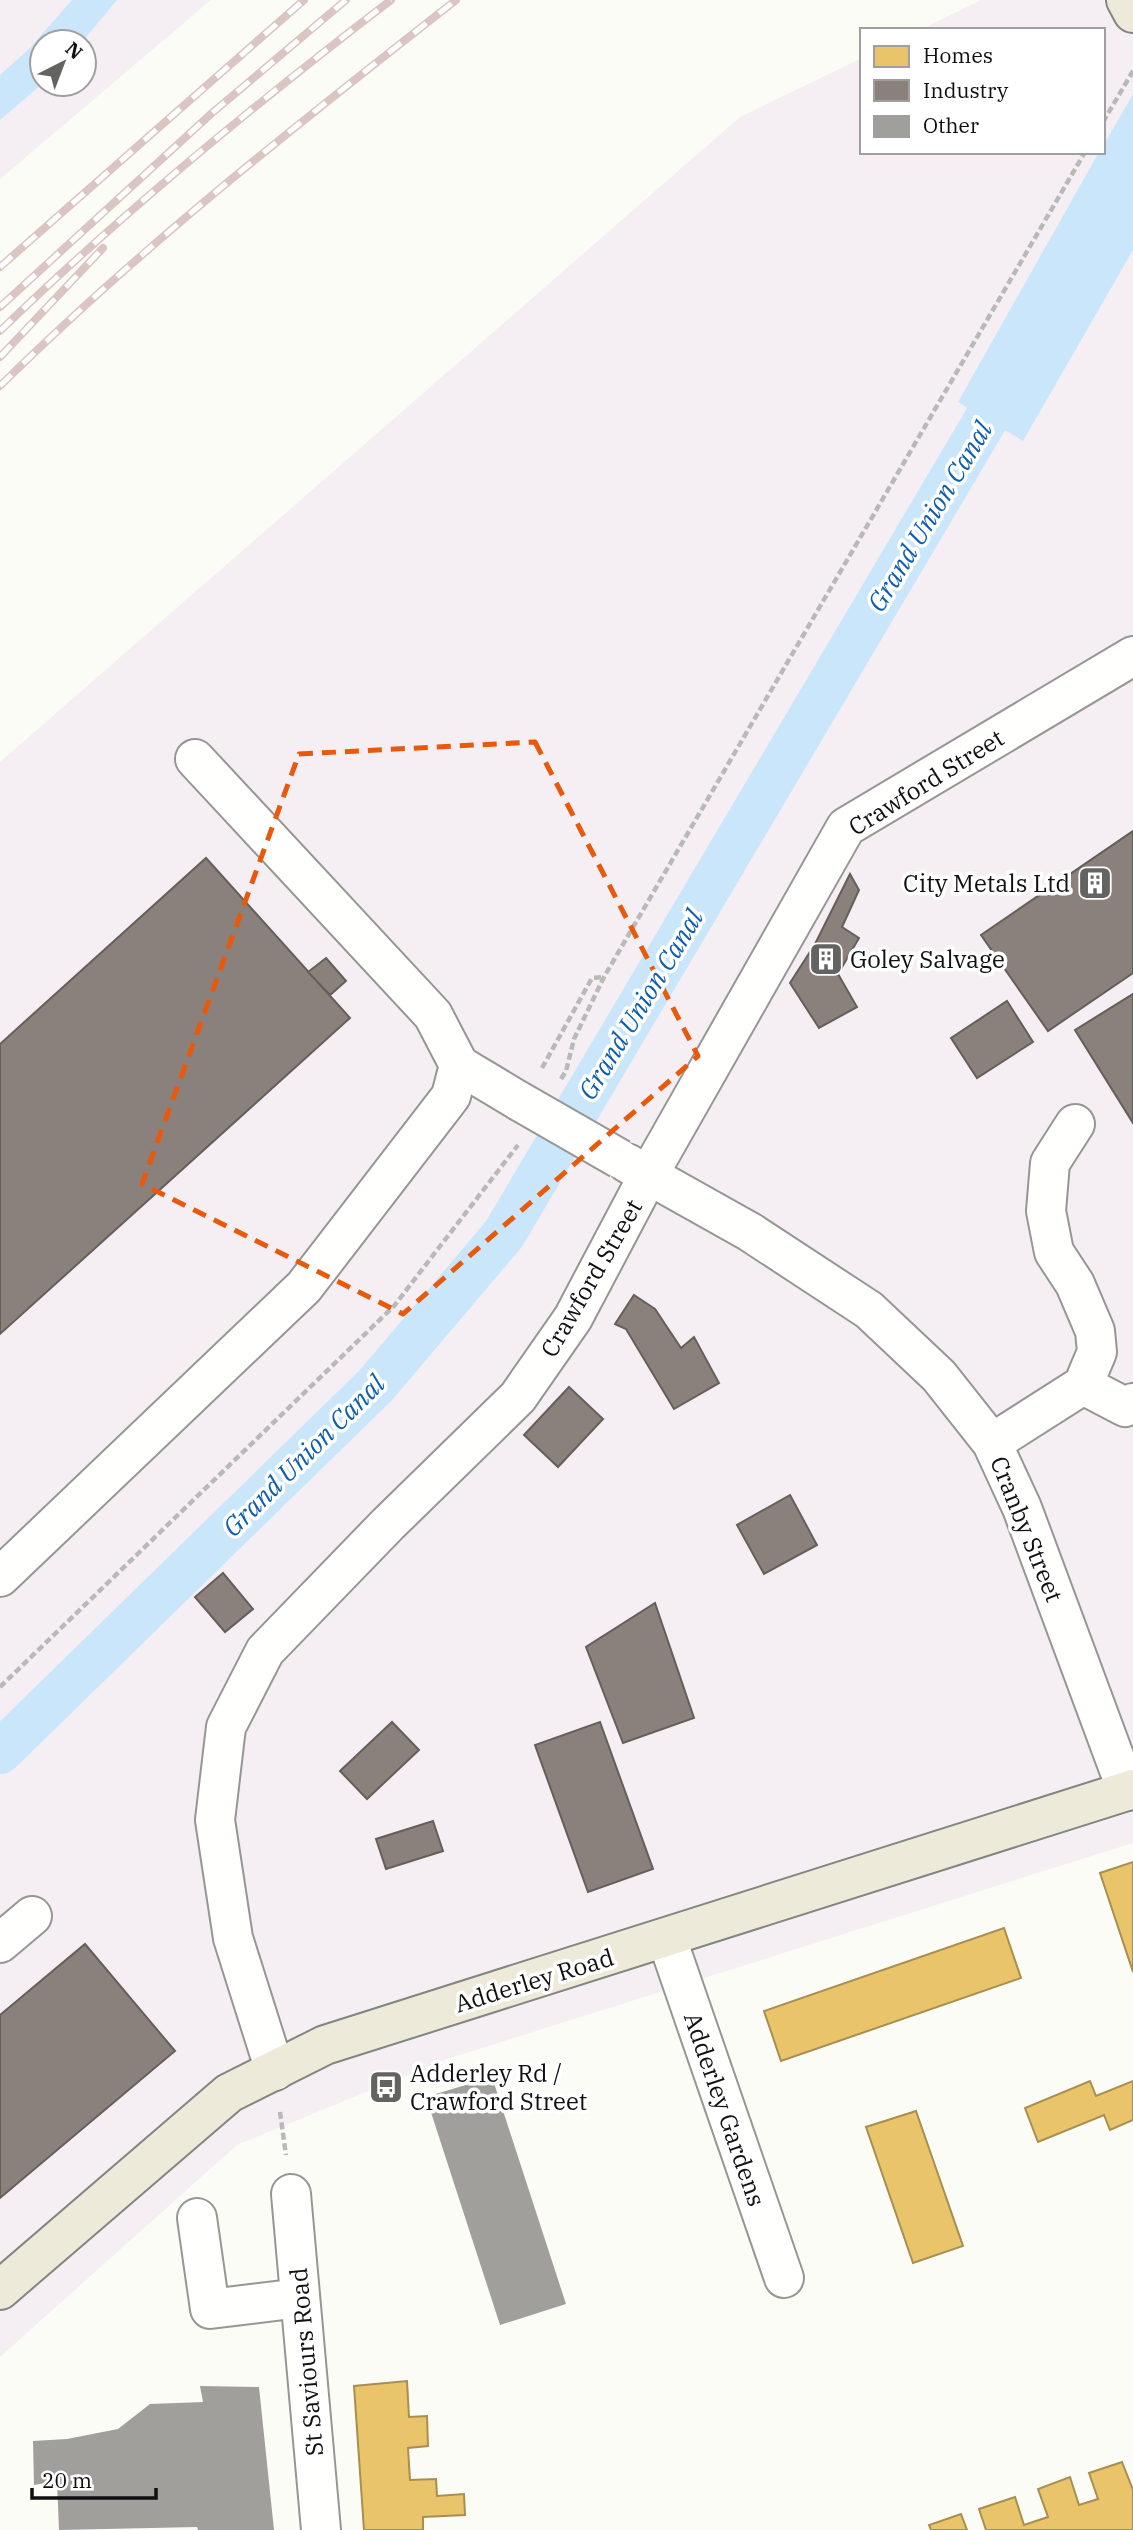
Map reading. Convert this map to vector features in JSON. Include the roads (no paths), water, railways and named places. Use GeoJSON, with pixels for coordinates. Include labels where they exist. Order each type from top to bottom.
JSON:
{"type":"FeatureCollection","features":[{"type":"Feature","properties":{"kind":"main road"},"geometry":{"type":"LineString","coordinates":[[1126,0],[1133,13]]}},
{"type":"Feature","properties":{"kind":"main road","name":"Adderley Road"},"geometry":{"type":"LineString","coordinates":[[0,2290],[229,2093],[325,2045],[667,1939],[1130,1790]]}},
{"type":"Feature","properties":{"kind":"street","name":"Crawford Street"},"geometry":{"type":"LineString","coordinates":[[275,2071],[233,1938],[215,1820],[226,1727],[265,1651],[388,1524],[518,1397],[573,1318],[635,1166],[846,827],[1133,656]]}},
{"type":"Feature","properties":{"kind":"street"},"geometry":{"type":"LineString","coordinates":[[0,1577],[304,1287],[451,1096],[459,1065],[433,1015],[195,759]]}},
{"type":"Feature","properties":{"kind":"street","name":"Cranby Street"},"geometry":{"type":"LineString","coordinates":[[459,1065],[525,1114],[635,1166],[750,1232],[869,1310],[939,1376],[992,1443],[1022,1508],[1130,1790]]}},
{"type":"Feature","properties":{"kind":"street"},"geometry":{"type":"LineString","coordinates":[[992,1443],[1083,1385],[1097,1352],[1095,1331],[1075,1284],[1054,1252],[1046,1211],[1050,1163],[1075,1124]]}},
{"type":"Feature","properties":{"kind":"street"},"geometry":{"type":"LineString","coordinates":[[1083,1385],[1125,1407],[1133,1403]]}},
{"type":"Feature","properties":{"kind":"street"},"geometry":{"type":"LineString","coordinates":[[0,1943],[32,1916]]}},
{"type":"Feature","properties":{"kind":"street","name":"Adderley Gardens"},"geometry":{"type":"LineString","coordinates":[[667,1939],[784,2278]]}},
{"type":"Feature","properties":{"kind":"street","name":"St Saviours Road"},"geometry":{"type":"LineString","coordinates":[[291,2194],[321,2530]]}},
{"type":"Feature","properties":{"kind":"street"},"geometry":{"type":"LineString","coordinates":[[197,2218],[210,2309],[300,2298]]}},
{"type":"Feature","properties":{"kind":"water"},"geometry":{"type":"Polygon","coordinates":[[[72,0],[117,0],[94,28],[47,28],[72,0]]]}},
{"type":"Feature","properties":{"kind":"water"},"geometry":{"type":"Polygon","coordinates":[[[28,50],[28,96],[0,120],[0,75],[28,50]]]}},
{"type":"Feature","properties":{"kind":"water"},"geometry":{"type":"Polygon","coordinates":[[[1133,94],[1133,250],[1023,441],[958,402],[1098,154],[1105,154],[1105,143],[1133,94]]]}},
{"type":"Feature","properties":{"kind":"waterway","name":"Grand Union Canal"},"geometry":{"type":"LineString","coordinates":[[0,1752],[376,1385],[504,1234],[1017,367]]}},
{"type":"Feature","properties":{"kind":"railway"},"geometry":{"type":"LineString","coordinates":[[0,267],[304,0]]}},
{"type":"Feature","properties":{"kind":"railway"},"geometry":{"type":"LineString","coordinates":[[0,307],[212,113],[346,0]]}},
{"type":"Feature","properties":{"kind":"railway"},"geometry":{"type":"LineString","coordinates":[[0,331],[94,244],[191,160],[391,0]]}},
{"type":"Feature","properties":{"kind":"railway"},"geometry":{"type":"LineString","coordinates":[[0,386],[165,235],[280,139],[456,0]]}},
{"type":"Feature","properties":{"kind":"railway"},"geometry":{"type":"LineString","coordinates":[[0,357],[103,248]]}},
{"type":"Feature","properties":{"kind":"place","name":"City Metals Ltd"},"geometry":{"type":"Point","coordinates":[1095,883]}},
{"type":"Feature","properties":{"kind":"place","name":"Goley Salvage"},"geometry":{"type":"Point","coordinates":[826,959]}},
{"type":"Feature","properties":{"kind":"place","name":"Adderley Rd / Crawford Street"},"geometry":{"type":"Point","coordinates":[386,2087]}}]}
